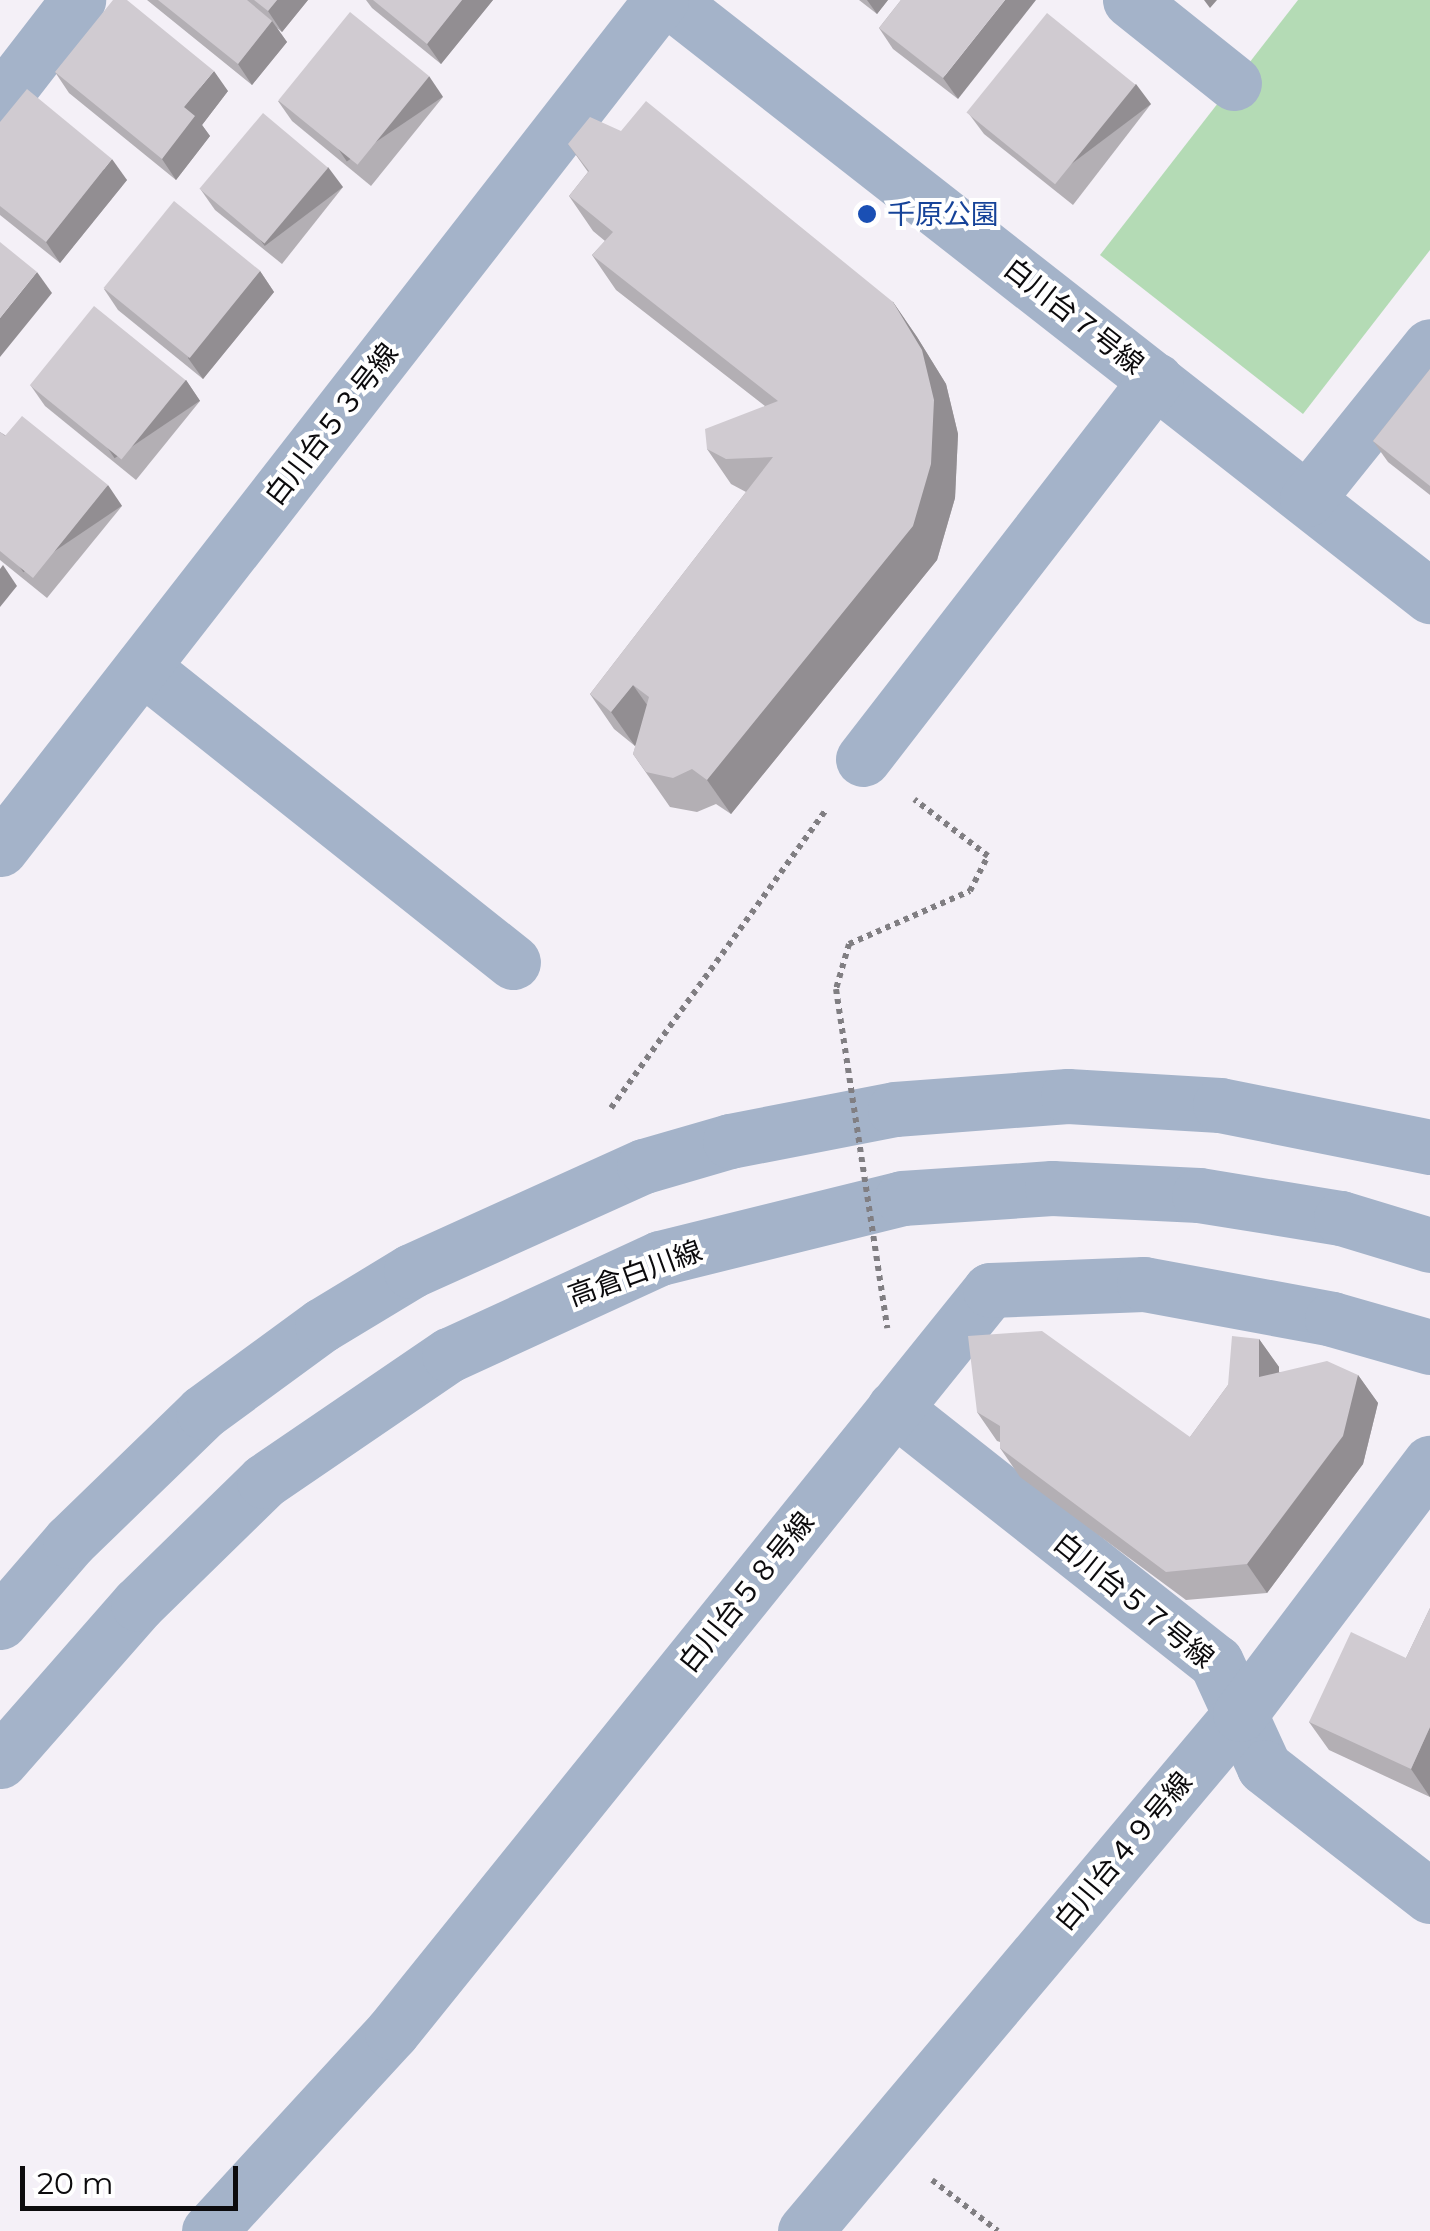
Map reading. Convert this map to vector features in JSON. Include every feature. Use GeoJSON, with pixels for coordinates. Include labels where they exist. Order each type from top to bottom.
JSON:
{"type":"FeatureCollection","features":[{"type":"Feature","properties":{"kind":"street"},"geometry":{"type":"LineString","coordinates":[[0,100],[78,0]]}},
{"type":"Feature","properties":{"kind":"street","name":"白川台５３号線"},"geometry":{"type":"LineString","coordinates":[[0,849],[661,0]]}},
{"type":"Feature","properties":{"kind":"street","name":"白川台７号線"},"geometry":{"type":"LineString","coordinates":[[669,0],[1430,596]]}},
{"type":"Feature","properties":{"kind":"street"},"geometry":{"type":"LineString","coordinates":[[1130,0],[1234,83]]}},
{"type":"Feature","properties":{"kind":"street"},"geometry":{"type":"LineString","coordinates":[[1307,499],[1430,346]]}},
{"type":"Feature","properties":{"kind":"street"},"geometry":{"type":"LineString","coordinates":[[862,759],[1156,380]]}},
{"type":"Feature","properties":{"kind":"street"},"geometry":{"type":"LineString","coordinates":[[142,667],[513,962]]}},
{"type":"Feature","properties":{"kind":"street"},"geometry":{"type":"LineString","coordinates":[[0,1622],[70,1541],[204,1412],[322,1325],[412,1271],[644,1166],[730,1140],[895,1109],[1068,1096],[1220,1104],[1430,1147]]}},
{"type":"Feature","properties":{"kind":"street","name":"高倉白川線"},"geometry":{"type":"LineString","coordinates":[[0,1761],[138,1604],[264,1481],[449,1355],[660,1258],[902,1198],[1052,1188],[1199,1195],[1341,1218],[1430,1246]]}},
{"type":"Feature","properties":{"kind":"street","name":"白川台５８号線"},"geometry":{"type":"LineString","coordinates":[[209,2231],[392,2032],[990,1290],[1144,1284],[1332,1319],[1430,1347]]}},
{"type":"Feature","properties":{"kind":"street","name":"白川台５７号線"},"geometry":{"type":"LineString","coordinates":[[894,1408],[1216,1662],[1264,1767],[1430,1896]]}},
{"type":"Feature","properties":{"kind":"street","name":"白川台４９号線"},"geometry":{"type":"LineString","coordinates":[[806,2231],[1240,1714],[1430,1463]]}},
{"type":"Feature","properties":{"kind":"path"},"geometry":{"type":"LineString","coordinates":[[608,1112],[862,759],[988,856],[970,892],[850,944],[836,990],[887,1328]]}},
{"type":"Feature","properties":{"kind":"path"},"geometry":{"type":"LineString","coordinates":[[879,2140],[998,2231]]}},
{"type":"Feature","properties":{"kind":"green space"},"geometry":{"type":"Polygon","coordinates":[[[1298,0],[1430,0],[1430,250],[1303,414],[1100,255],[1298,0]]]}},
{"type":"Feature","properties":{"kind":"building"},"geometry":{"type":"Polygon","coordinates":[[[113,0],[127,0],[214,71],[184,107],[195,116],[162,159],[55,72],[113,0]]]}},
{"type":"Feature","properties":{"kind":"building"},"geometry":{"type":"Polygon","coordinates":[[[158,0],[247,0],[272,21],[238,64],[158,0]]]}},
{"type":"Feature","properties":{"kind":"building"},"geometry":{"type":"Polygon","coordinates":[[[254,0],[277,0],[268,11],[254,0]]]}},
{"type":"Feature","properties":{"kind":"building"},"geometry":{"type":"Polygon","coordinates":[[[373,0],[462,0],[427,44],[373,0]]]}},
{"type":"Feature","properties":{"kind":"building"},"geometry":{"type":"Polygon","coordinates":[[[901,0],[1005,0],[943,78],[879,28],[901,0]]]}},
{"type":"Feature","properties":{"kind":"building"},"geometry":{"type":"Polygon","coordinates":[[[350,12],[429,76],[358,165],[278,101],[350,12]]]}},
{"type":"Feature","properties":{"kind":"building"},"geometry":{"type":"Polygon","coordinates":[[[1047,13],[1136,85],[1055,184],[966,112],[1047,13]]]}},
{"type":"Feature","properties":{"kind":"building"},"geometry":{"type":"Polygon","coordinates":[[[27,89],[112,159],[46,242],[0,206],[0,122],[27,89]]]}},
{"type":"Feature","properties":{"kind":"building"},"geometry":{"type":"Polygon","coordinates":[[[646,101],[893,302],[922,350],[934,400],[931,464],[913,526],[707,780],[692,769],[673,778],[646,772],[633,754],[649,697],[633,685],[611,712],[590,694],[773,457],[726,459],[707,449],[705,429],[778,401],[592,255],[613,232],[569,196],[589,171],[568,144],[590,117],[621,131],[646,101]]]}},
{"type":"Feature","properties":{"kind":"building"},"geometry":{"type":"Polygon","coordinates":[[[263,113],[328,168],[264,243],[199,189],[263,113]]]}},
{"type":"Feature","properties":{"kind":"building"},"geometry":{"type":"Polygon","coordinates":[[[174,201],[260,271],[190,358],[104,288],[174,201]]]}},
{"type":"Feature","properties":{"kind":"building"},"geometry":{"type":"Polygon","coordinates":[[[0,242],[37,272],[0,318],[0,242]]]}},
{"type":"Feature","properties":{"kind":"building"},"geometry":{"type":"Polygon","coordinates":[[[94,306],[186,380],[122,460],[30,385],[94,306]]]}},
{"type":"Feature","properties":{"kind":"building"},"geometry":{"type":"Polygon","coordinates":[[[1430,369],[1430,486],[1373,441],[1430,369]]]}},
{"type":"Feature","properties":{"kind":"building"},"geometry":{"type":"Polygon","coordinates":[[[22,416],[108,485],[33,578],[0,551],[0,432],[5,436],[22,416]]]}},
{"type":"Feature","properties":{"kind":"building"},"geometry":{"type":"Polygon","coordinates":[[[1042,1331],[1190,1437],[1228,1385],[1232,1336],[1259,1339],[1259,1377],[1327,1361],[1358,1375],[1343,1436],[1247,1564],[1166,1572],[1000,1448],[1000,1426],[977,1412],[968,1336],[1042,1331]]]}},
{"type":"Feature","properties":{"kind":"building"},"geometry":{"type":"Polygon","coordinates":[[[1430,1608],[1430,1727],[1411,1769],[1309,1722],[1351,1632],[1406,1658],[1430,1608]]]}},
{"type":"Feature","properties":{"kind":"place","name":"千原公園"},"geometry":{"type":"Point","coordinates":[867,214]}}]}
